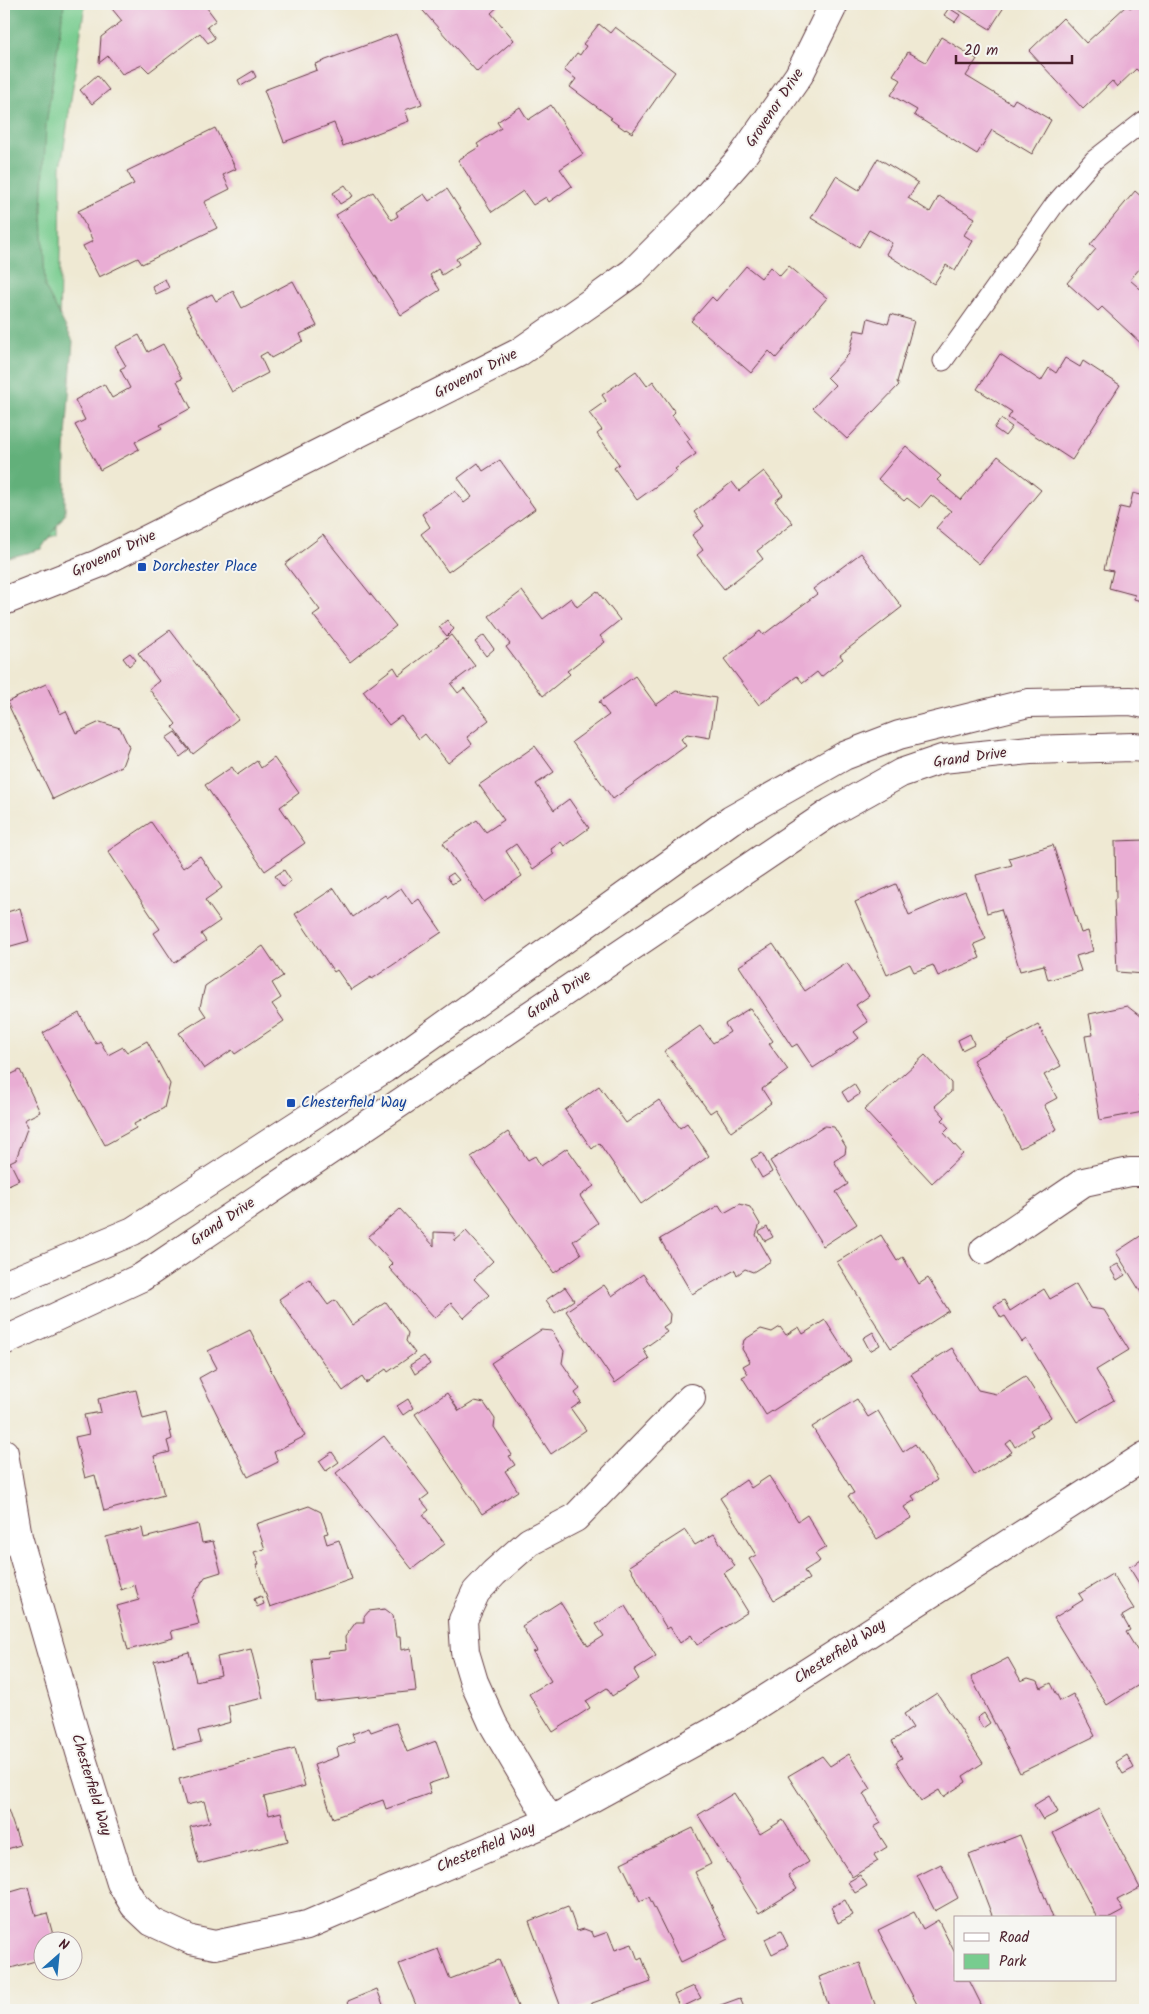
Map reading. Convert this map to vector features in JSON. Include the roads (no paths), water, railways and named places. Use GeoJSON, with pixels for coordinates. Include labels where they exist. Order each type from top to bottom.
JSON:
{"type":"FeatureCollection","features":[{"type":"Feature","properties":{"kind":"street","name":"Grovenor Drive"},"geometry":{"type":"LineString","coordinates":[[4,601],[98,564],[518,353],[609,290],[633,272],[698,207],[741,158],[799,75],[834,4]]}},
{"type":"Feature","properties":{"kind":"street"},"geometry":{"type":"LineString","coordinates":[[4,1285],[133,1231],[384,1069],[731,820],[844,756],[899,735],[1028,703],[1131,701],[1145,704]]}},
{"type":"Feature","properties":{"kind":"street"},"geometry":{"type":"LineString","coordinates":[[935,725],[942,758]]}},
{"type":"Feature","properties":{"kind":"street","name":"Grand Drive"},"geometry":{"type":"LineString","coordinates":[[4,1341],[142,1278],[831,812],[901,773],[942,758],[1030,750],[1145,748]]}},
{"type":"Feature","properties":{"kind":"street"},"geometry":{"type":"LineString","coordinates":[[384,1069],[407,1097]]}},
{"type":"Feature","properties":{"kind":"street"},"geometry":{"type":"LineString","coordinates":[[984,1250],[1084,1182],[1130,1172],[1145,1172]]}},
{"type":"Feature","properties":{"kind":"street"},"geometry":{"type":"LineString","coordinates":[[550,1821],[493,1724],[474,1682],[464,1652],[463,1620],[476,1592],[494,1573],[529,1542],[575,1518],[691,1398]]}},
{"type":"Feature","properties":{"kind":"street","name":"Chesterfield Way"},"geometry":{"type":"LineString","coordinates":[[4,1453],[18,1537],[80,1752],[122,1882],[134,1905],[152,1922],[172,1933],[191,1940],[214,1945],[307,1925],[550,1821],[727,1724],[1145,1456]]}},
{"type":"Feature","properties":{"kind":"street","name":"Chesterfield Way"},"geometry":{"type":"LineString","coordinates":[[4,1505],[18,1537]]}},
{"type":"Feature","properties":{"kind":"lane"},"geometry":{"type":"LineString","coordinates":[[942,361],[1055,204],[1094,160],[1145,120]]}},
{"type":"Feature","properties":{"kind":"place","name":"Dorchester Place"},"geometry":{"type":"Point","coordinates":[142,567]}},
{"type":"Feature","properties":{"kind":"place","name":"Chesterfield Way"},"geometry":{"type":"Point","coordinates":[291,1103]}}]}
